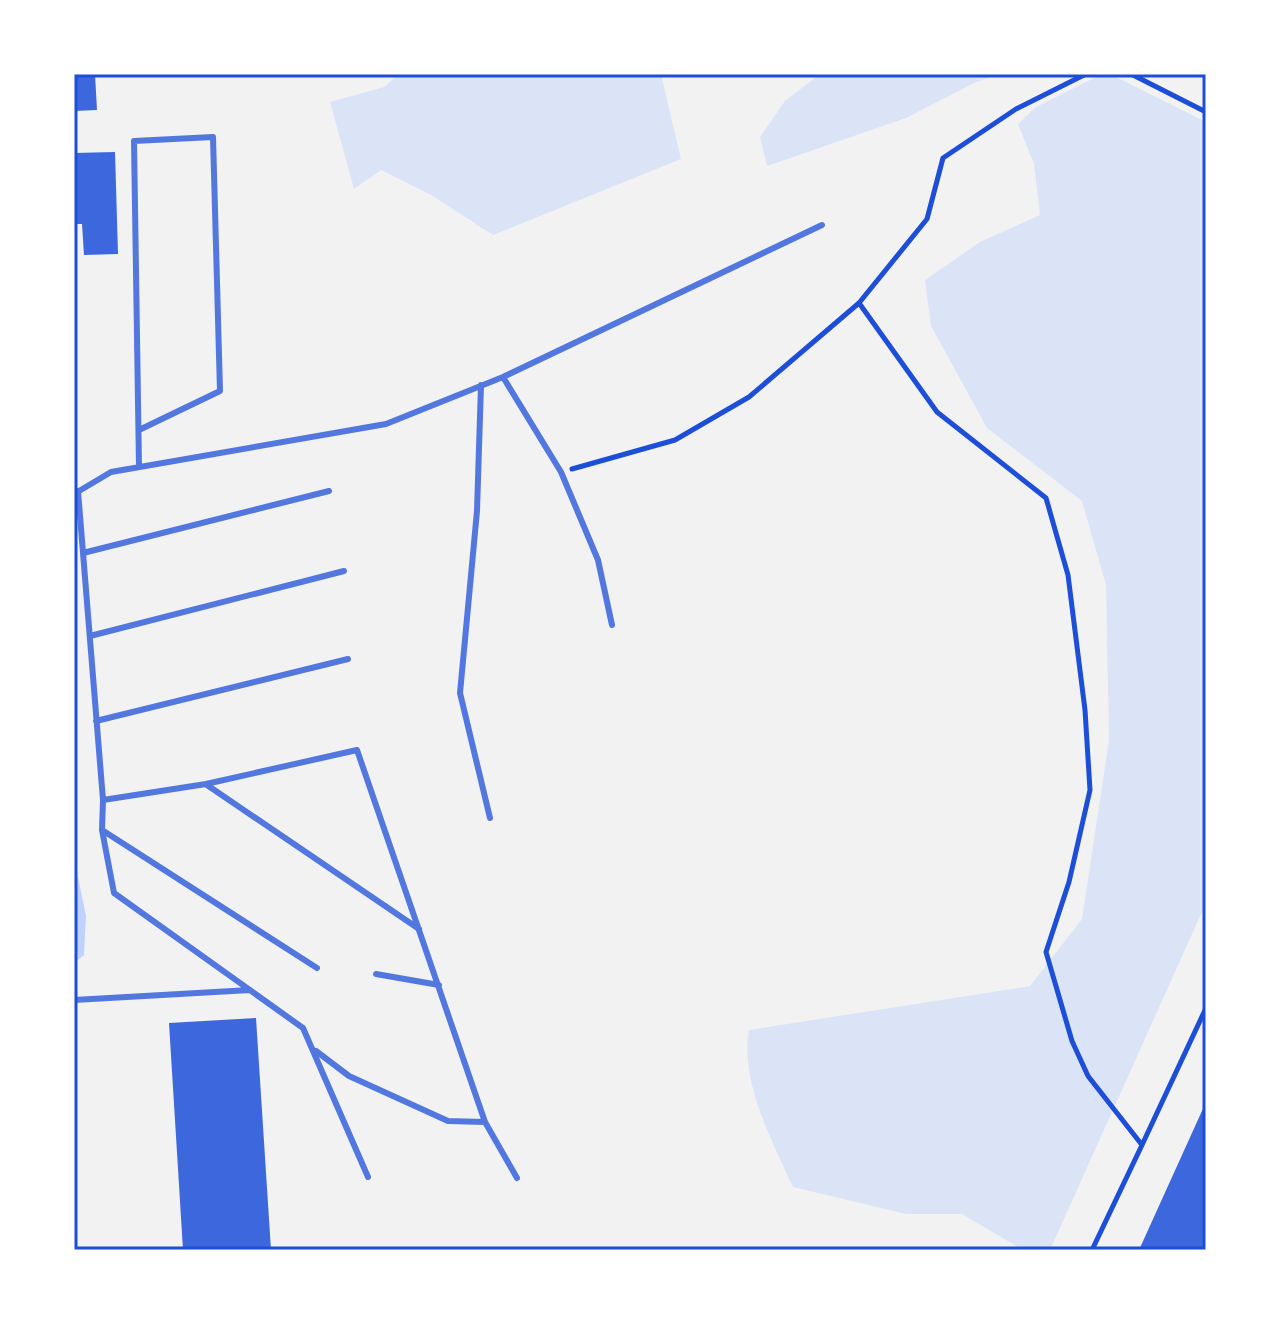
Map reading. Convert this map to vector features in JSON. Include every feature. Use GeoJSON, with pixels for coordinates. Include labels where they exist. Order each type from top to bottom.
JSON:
{"type":"FeatureCollection","features":[{"type":"Feature","properties":{"kind":"lane"},"geometry":{"type":"LineString","coordinates":[[139,430],[220,391],[213,137],[134,141],[139,467]]}},
{"type":"Feature","properties":{"kind":"lane"},"geometry":{"type":"LineString","coordinates":[[368,1177],[303,1028],[114,893],[102,830],[103,800],[76,492],[111,472],[386,424],[503,377],[822,225]]}},
{"type":"Feature","properties":{"kind":"lane"},"geometry":{"type":"LineString","coordinates":[[503,377],[561,472],[598,560],[612,625]]}},
{"type":"Feature","properties":{"kind":"lane"},"geometry":{"type":"LineString","coordinates":[[481,385],[477,511],[460,693],[490,818]]}},
{"type":"Feature","properties":{"kind":"lane"},"geometry":{"type":"LineString","coordinates":[[83,553],[329,491]]}},
{"type":"Feature","properties":{"kind":"lane"},"geometry":{"type":"LineString","coordinates":[[90,636],[344,571]]}},
{"type":"Feature","properties":{"kind":"lane"},"geometry":{"type":"LineString","coordinates":[[96,721],[348,659]]}},
{"type":"Feature","properties":{"kind":"lane"},"geometry":{"type":"LineString","coordinates":[[103,800],[206,784],[357,750],[485,1122],[517,1178]]}},
{"type":"Feature","properties":{"kind":"lane"},"geometry":{"type":"LineString","coordinates":[[206,784],[419,929]]}},
{"type":"Feature","properties":{"kind":"lane"},"geometry":{"type":"LineString","coordinates":[[102,830],[317,968]]}},
{"type":"Feature","properties":{"kind":"lane"},"geometry":{"type":"LineString","coordinates":[[376,974],[439,985]]}},
{"type":"Feature","properties":{"kind":"lane"},"geometry":{"type":"LineString","coordinates":[[74,1000],[250,990]]}},
{"type":"Feature","properties":{"kind":"lane"},"geometry":{"type":"LineString","coordinates":[[313,1049],[349,1076],[448,1121],[485,1122]]}},
{"type":"Feature","properties":{"kind":"path"},"geometry":{"type":"LineString","coordinates":[[561,472],[675,440],[749,397],[859,303],[927,219],[943,158],[1016,109],[1086,74]]}},
{"type":"Feature","properties":{"kind":"path"},"geometry":{"type":"LineString","coordinates":[[1131,74],[1206,112]]}},
{"type":"Feature","properties":{"kind":"path"},"geometry":{"type":"LineString","coordinates":[[859,303],[937,412],[1046,498],[1068,575],[1085,710],[1090,790],[1069,882],[1046,952],[1072,1041],[1088,1076],[1142,1145]]}},
{"type":"Feature","properties":{"kind":"path"},"geometry":{"type":"LineString","coordinates":[[1092,1250],[1206,1008]]}},
{"type":"Feature","properties":{"kind":"shaded area"},"geometry":{"type":"Polygon","coordinates":[[[399,74],[661,74],[681,159],[493,235],[431,195],[381,170],[354,189],[330,102],[384,87],[399,74]]]}},
{"type":"Feature","properties":{"kind":"shaded area"},"geometry":{"type":"Polygon","coordinates":[[[820,74],[999,74],[974,83],[906,118],[767,166],[760,137],[785,101],[820,74]]]}},
{"type":"Feature","properties":{"kind":"shaded area"},"geometry":{"type":"Polygon","coordinates":[[[1102,74],[1110,74],[1206,122],[1206,903],[1050,1250],[1023,1250],[962,1214],[906,1214],[793,1187],[767,1131],[753,1091],[747,1050],[749,1030],[1030,986],[1082,919],[1109,740],[1106,585],[1082,501],[987,428],[931,326],[925,280],[980,242],[1040,215],[1034,164],[1018,124],[1036,107],[1102,74]]]}},
{"type":"Feature","properties":{"kind":"water"},"geometry":{"type":"Polygon","coordinates":[[[74,873],[78,877],[86,916],[84,955],[74,963],[74,873]]]}},
{"type":"Feature","properties":{"kind":"building"},"geometry":{"type":"Polygon","coordinates":[[[74,74],[95,74],[97,110],[74,111],[74,74]]]}},
{"type":"Feature","properties":{"kind":"building"},"geometry":{"type":"Polygon","coordinates":[[[115,152],[118,254],[84,255],[82,224],[74,224],[74,153],[115,152]]]}},
{"type":"Feature","properties":{"kind":"building"},"geometry":{"type":"Polygon","coordinates":[[[256,1018],[271,1250],[183,1250],[169,1023],[256,1018]]]}},
{"type":"Feature","properties":{"kind":"building"},"geometry":{"type":"Polygon","coordinates":[[[1206,1102],[1206,1250],[1139,1250],[1206,1102]]]}}]}
